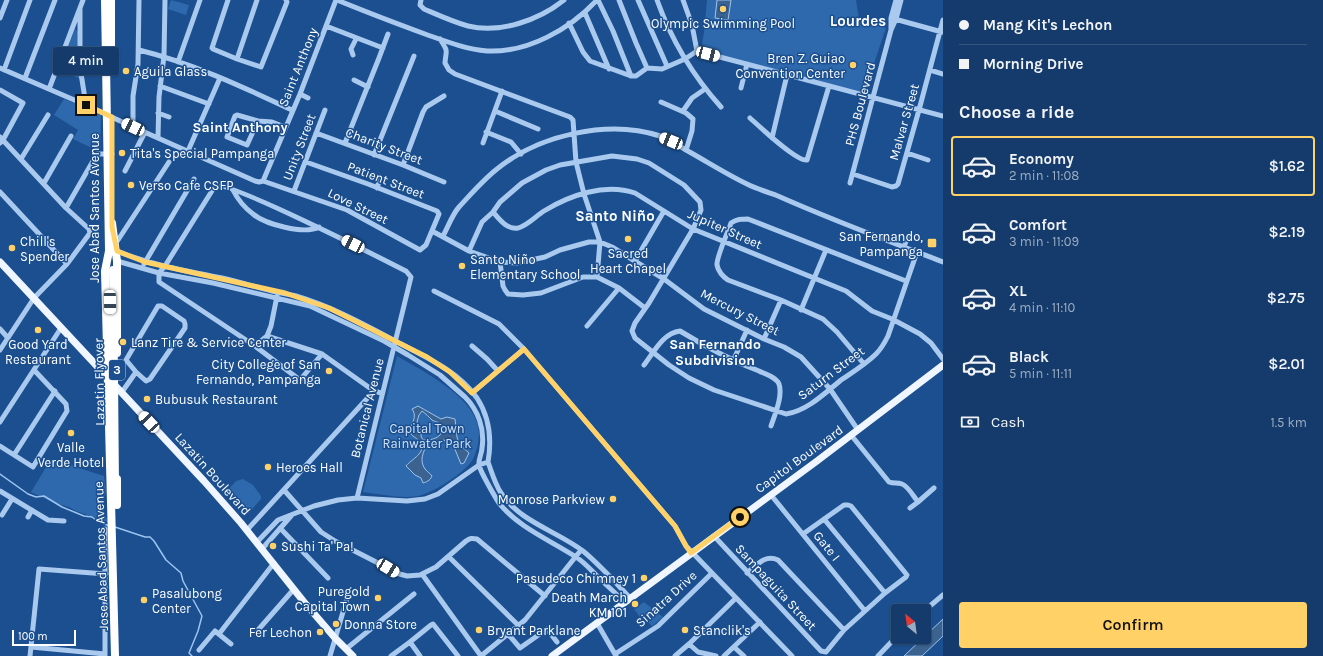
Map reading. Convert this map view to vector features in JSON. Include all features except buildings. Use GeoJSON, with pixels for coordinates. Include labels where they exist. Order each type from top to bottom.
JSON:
{"type":"FeatureCollection","features":[{"type":"Feature","properties":{"kind":"highway","name":"Jose Abad Santos Avenue"},"geometry":{"type":"LineString","coordinates":[[105,0],[112,227],[116,242],[105,271],[108,378],[115,387]]}},
{"type":"Feature","properties":{"kind":"highway","name":"Jose Abad Santos Avenue"},"geometry":{"type":"LineString","coordinates":[[109,116],[111,0]]}},
{"type":"Feature","properties":{"kind":"highway","name":"Jose Abad Santos Avenue"},"geometry":{"type":"LineString","coordinates":[[110,153],[113,251],[117,261],[118,329],[115,387],[115,656]]}},
{"type":"Feature","properties":{"kind":"highway","name":"Lazatin Flyover"},"geometry":{"type":"LineString","coordinates":[[112,227],[111,271],[115,516]]}},
{"type":"Feature","properties":{"kind":"highway","name":"Lazatin Flyover"},"geometry":{"type":"LineString","coordinates":[[111,271],[113,251]]}},
{"type":"Feature","properties":{"kind":"highway","name":"Jose Abad Santos Avenue"},"geometry":{"type":"LineString","coordinates":[[115,535],[119,656]]}},
{"type":"Feature","properties":{"kind":"main road"},"geometry":{"type":"LineString","coordinates":[[0,262],[108,378]]}},
{"type":"Feature","properties":{"kind":"main road","name":"Capitol Boulevard"},"geometry":{"type":"LineString","coordinates":[[552,656],[852,435],[943,365]]}},
{"type":"Feature","properties":{"kind":"main road","name":"Lazatin Boulevard"},"geometry":{"type":"LineString","coordinates":[[115,387],[204,481],[247,530],[335,638],[353,656]]}},
{"type":"Feature","properties":{"kind":"street"},"geometry":{"type":"LineString","coordinates":[[0,18],[7,0]]}},
{"type":"Feature","properties":{"kind":"street"},"geometry":{"type":"LineString","coordinates":[[2,69],[30,0]]}},
{"type":"Feature","properties":{"kind":"street"},"geometry":{"type":"LineString","coordinates":[[25,78],[55,0]]}},
{"type":"Feature","properties":{"kind":"street"},"geometry":{"type":"LineString","coordinates":[[49,89],[83,0]]}},
{"type":"Feature","properties":{"kind":"street"},"geometry":{"type":"LineString","coordinates":[[133,127],[133,96],[139,50],[139,0]]}},
{"type":"Feature","properties":{"kind":"street"},"geometry":{"type":"LineString","coordinates":[[158,138],[158,113],[164,56],[165,0]]}},
{"type":"Feature","properties":{"kind":"street"},"geometry":{"type":"LineString","coordinates":[[178,62],[200,0]]}},
{"type":"Feature","properties":{"kind":"street"},"geometry":{"type":"LineString","coordinates":[[228,0],[212,48],[260,67],[262,66],[286,1]]}},
{"type":"Feature","properties":{"kind":"street"},"geometry":{"type":"LineString","coordinates":[[237,59],[257,0]]}},
{"type":"Feature","properties":{"kind":"street"},"geometry":{"type":"LineString","coordinates":[[421,2],[423,9],[467,26],[484,28],[521,22],[544,13],[564,0]]}},
{"type":"Feature","properties":{"kind":"street"},"geometry":{"type":"LineString","coordinates":[[335,2],[467,48],[488,51],[520,47],[552,35],[585,13],[598,0],[613,31],[631,76]]}},
{"type":"Feature","properties":{"kind":"street"},"geometry":{"type":"LineString","coordinates":[[619,0],[647,68]]}},
{"type":"Feature","properties":{"kind":"street"},"geometry":{"type":"LineString","coordinates":[[638,0],[667,66]]}},
{"type":"Feature","properties":{"kind":"street"},"geometry":{"type":"LineString","coordinates":[[656,0],[685,59],[705,89],[721,107]]}},
{"type":"Feature","properties":{"kind":"street"},"geometry":{"type":"LineString","coordinates":[[683,0],[692,25],[697,51]]}},
{"type":"Feature","properties":{"kind":"street","name":"PHS Boulevard"},"geometry":{"type":"LineString","coordinates":[[894,19],[896,0]]}},
{"type":"Feature","properties":{"kind":"street","name":"PHS Boulevard"},"geometry":{"type":"LineString","coordinates":[[850,183],[894,19],[901,0]]}},
{"type":"Feature","properties":{"kind":"street","name":"Saint Anthony"},"geometry":{"type":"LineString","coordinates":[[263,181],[300,94],[335,2]]}},
{"type":"Feature","properties":{"kind":"street"},"geometry":{"type":"LineString","coordinates":[[80,8],[80,66],[86,105]]}},
{"type":"Feature","properties":{"kind":"street"},"geometry":{"type":"LineString","coordinates":[[585,13],[610,69]]}},
{"type":"Feature","properties":{"kind":"street"},"geometry":{"type":"LineString","coordinates":[[894,19],[941,32]]}},
{"type":"Feature","properties":{"kind":"street","name":"Malvar Street"},"geometry":{"type":"LineString","coordinates":[[853,174],[892,187],[898,184],[941,32],[943,20]]}},
{"type":"Feature","properties":{"kind":"street"},"geometry":{"type":"LineString","coordinates":[[570,23],[583,52],[590,61],[631,76],[636,76],[647,68],[662,69],[685,59],[697,51],[943,116]]}},
{"type":"Feature","properties":{"kind":"street"},"geometry":{"type":"LineString","coordinates":[[326,26],[356,39],[383,48]]}},
{"type":"Feature","properties":{"kind":"street"},"geometry":{"type":"LineString","coordinates":[[345,143],[388,34]]}},
{"type":"Feature","properties":{"kind":"street"},"geometry":{"type":"LineString","coordinates":[[353,55],[351,49],[356,39]]}},
{"type":"Feature","properties":{"kind":"street"},"geometry":{"type":"LineString","coordinates":[[440,39],[448,54]]}},
{"type":"Feature","properties":{"kind":"street"},"geometry":{"type":"LineString","coordinates":[[452,43],[445,62],[452,72],[572,118],[574,122],[576,162],[584,194],[600,242],[597,277]]}},
{"type":"Feature","properties":{"kind":"street"},"geometry":{"type":"LineString","coordinates":[[139,50],[164,56],[257,93],[292,110]]}},
{"type":"Feature","properties":{"kind":"street"},"geometry":{"type":"LineString","coordinates":[[374,155],[414,56]]}},
{"type":"Feature","properties":{"kind":"street"},"geometry":{"type":"LineString","coordinates":[[741,88],[747,64]]}},
{"type":"Feature","properties":{"kind":"street","name":"Love Street"},"geometry":{"type":"LineString","coordinates":[[2,69],[255,181],[263,181],[347,210],[420,250],[426,245],[432,231]]}},
{"type":"Feature","properties":{"kind":"street"},"geometry":{"type":"LineString","coordinates":[[930,70],[943,74]]}},
{"type":"Feature","properties":{"kind":"street"},"geometry":{"type":"LineString","coordinates":[[772,138],[787,75]]}},
{"type":"Feature","properties":{"kind":"street"},"geometry":{"type":"LineString","coordinates":[[188,151],[220,78]]}},
{"type":"Feature","properties":{"kind":"street"},"geometry":{"type":"LineString","coordinates":[[354,80],[368,87]]}},
{"type":"Feature","properties":{"kind":"street"},"geometry":{"type":"LineString","coordinates":[[160,86],[208,104]]}},
{"type":"Feature","properties":{"kind":"street"},"geometry":{"type":"LineString","coordinates":[[750,118],[772,138],[805,161],[807,160],[829,86]]}},
{"type":"Feature","properties":{"kind":"street"},"geometry":{"type":"LineString","coordinates":[[683,111],[692,98],[705,89]]}},
{"type":"Feature","properties":{"kind":"street"},"geometry":{"type":"LineString","coordinates":[[0,90],[23,103],[1,140],[44,183],[66,208],[89,229],[90,232],[67,264],[34,298],[0,350]]}},
{"type":"Feature","properties":{"kind":"street"},"geometry":{"type":"LineString","coordinates":[[483,143],[502,91]]}},
{"type":"Feature","properties":{"kind":"street"},"geometry":{"type":"LineString","coordinates":[[300,94],[308,98]]}},
{"type":"Feature","properties":{"kind":"street"},"geometry":{"type":"LineString","coordinates":[[403,164],[426,107],[444,96]]}},
{"type":"Feature","properties":{"kind":"street"},"geometry":{"type":"LineString","coordinates":[[661,102],[683,111],[693,119],[692,131],[686,150]]}},
{"type":"Feature","properties":{"kind":"street","name":"Unity Street"},"geometry":{"type":"LineString","coordinates":[[294,192],[325,110]]}},
{"type":"Feature","properties":{"kind":"street"},"geometry":{"type":"LineString","coordinates":[[495,111],[538,129]]}},
{"type":"Feature","properties":{"kind":"street"},"geometry":{"type":"LineString","coordinates":[[158,113],[169,117]]}},
{"type":"Feature","properties":{"kind":"street"},"geometry":{"type":"LineString","coordinates":[[21,159],[48,115]]}},
{"type":"Feature","properties":{"kind":"street"},"geometry":{"type":"LineString","coordinates":[[258,121],[247,145],[227,137],[236,115],[258,121],[272,122],[285,127]]}},
{"type":"Feature","properties":{"kind":"street"},"geometry":{"type":"LineString","coordinates":[[443,236],[458,208],[464,204],[480,184],[498,168],[521,154],[542,143],[574,133],[603,130],[636,131],[661,136],[746,184],[943,262]]}},
{"type":"Feature","properties":{"kind":"street"},"geometry":{"type":"LineString","coordinates":[[125,170],[145,132]]}},
{"type":"Feature","properties":{"kind":"street"},"geometry":{"type":"LineString","coordinates":[[486,132],[510,142],[521,154]]}},
{"type":"Feature","properties":{"kind":"street","name":"Charity Street"},"geometry":{"type":"LineString","coordinates":[[316,133],[374,155],[403,164],[444,182]]}},
{"type":"Feature","properties":{"kind":"street"},"geometry":{"type":"LineString","coordinates":[[44,183],[71,136]]}},
{"type":"Feature","properties":{"kind":"street"},"geometry":{"type":"LineString","coordinates":[[66,208],[97,154],[110,153]]}},
{"type":"Feature","properties":{"kind":"street"},"geometry":{"type":"LineString","coordinates":[[907,153],[928,160]]}},
{"type":"Feature","properties":{"kind":"street","name":"Saturn Street"},"geometry":{"type":"LineString","coordinates":[[469,251],[482,222],[493,212],[504,198],[522,183],[546,170],[560,165],[612,156],[643,161],[662,170],[684,185],[700,202],[701,210],[693,229],[664,279],[635,323],[632,331],[635,338],[653,353],[689,378],[714,390],[775,412],[786,414],[793,413],[806,406],[864,364],[883,346],[888,336],[892,319],[917,252]]}},
{"type":"Feature","properties":{"kind":"street"},"geometry":{"type":"LineString","coordinates":[[116,242],[169,162]]}},
{"type":"Feature","properties":{"kind":"street","name":"Patient Street"},"geometry":{"type":"LineString","coordinates":[[306,162],[437,211],[439,214],[432,231]]}},
{"type":"Feature","properties":{"kind":"street"},"geometry":{"type":"LineString","coordinates":[[377,188],[380,178]]}},
{"type":"Feature","properties":{"kind":"street"},"geometry":{"type":"LineString","coordinates":[[142,268],[194,179]]}},
{"type":"Feature","properties":{"kind":"street"},"geometry":{"type":"LineString","coordinates":[[319,227],[233,190],[220,185],[215,186],[165,266],[159,273],[159,282],[255,346],[300,380],[322,354]]}},
{"type":"Feature","properties":{"kind":"street","name":"Jupiter Street"},"geometry":{"type":"LineString","coordinates":[[493,212],[503,223],[517,228],[523,226],[550,207],[560,202],[584,194],[610,189],[626,190],[635,193],[693,229],[846,291],[872,311],[892,319],[920,334],[931,343],[943,359]]}},
{"type":"Feature","properties":{"kind":"street"},"geometry":{"type":"LineString","coordinates":[[233,190],[250,211],[263,219],[285,227],[309,230],[319,227]]}},
{"type":"Feature","properties":{"kind":"street"},"geometry":{"type":"LineString","coordinates":[[0,192],[67,264]]}},
{"type":"Feature","properties":{"kind":"street"},"geometry":{"type":"LineString","coordinates":[[635,261],[664,211]]}},
{"type":"Feature","properties":{"kind":"street"},"geometry":{"type":"LineString","coordinates":[[864,364],[829,324],[815,315],[724,278],[717,265],[718,258],[731,223],[741,218],[748,219],[906,281]]}},
{"type":"Feature","properties":{"kind":"street","name":"Botanical Avenue"},"geometry":{"type":"LineString","coordinates":[[319,227],[406,271],[411,277],[356,498]]}},
{"type":"Feature","properties":{"kind":"street"},"geometry":{"type":"LineString","coordinates":[[432,231],[469,251],[500,262],[517,263],[589,242],[600,242]]}},
{"type":"Feature","properties":{"kind":"street"},"geometry":{"type":"LineString","coordinates":[[904,247],[908,236]]}},
{"type":"Feature","properties":{"kind":"street","name":"Mercury Street"},"geometry":{"type":"LineString","coordinates":[[600,242],[612,246],[664,279],[704,309],[764,339],[784,347],[801,357],[830,389],[858,430]]}},
{"type":"Feature","properties":{"kind":"street"},"geometry":{"type":"LineString","coordinates":[[801,310],[826,250]]}},
{"type":"Feature","properties":{"kind":"street"},"geometry":{"type":"LineString","coordinates":[[113,251],[145,262],[223,278],[298,297],[329,308],[395,340],[427,357],[450,372],[472,393],[482,407],[490,427],[491,448],[488,462],[501,493],[517,511],[582,550],[604,570],[628,601]]}},
{"type":"Feature","properties":{"kind":"street"},"geometry":{"type":"LineString","coordinates":[[117,261],[159,273],[214,283],[310,306],[393,346],[417,360],[440,376],[471,403],[480,421],[483,434],[483,447],[479,465],[493,494],[510,514],[522,524],[583,561],[628,601]]}},
{"type":"Feature","properties":{"kind":"street"},"geometry":{"type":"LineString","coordinates":[[500,262],[504,290],[508,294],[523,296],[541,293],[583,276],[597,277],[619,288],[645,308]]}},
{"type":"Feature","properties":{"kind":"street"},"geometry":{"type":"LineString","coordinates":[[587,326],[619,288]]}},
{"type":"Feature","properties":{"kind":"street"},"geometry":{"type":"LineString","coordinates":[[434,291],[499,324],[524,349],[675,526],[691,553],[792,656]]}},
{"type":"Feature","properties":{"kind":"street"},"geometry":{"type":"LineString","coordinates":[[255,346],[267,336],[271,326],[278,292]]}},
{"type":"Feature","properties":{"kind":"street"},"geometry":{"type":"LineString","coordinates":[[764,339],[781,300]]}},
{"type":"Feature","properties":{"kind":"street"},"geometry":{"type":"LineString","coordinates":[[158,306],[162,306],[184,321],[185,328],[150,379],[146,381],[144,380],[136,372],[126,360],[158,306]]}},
{"type":"Feature","properties":{"kind":"street"},"geometry":{"type":"LineString","coordinates":[[0,422],[61,328]]}},
{"type":"Feature","properties":{"kind":"street"},"geometry":{"type":"LineString","coordinates":[[0,329],[8,338]]}},
{"type":"Feature","properties":{"kind":"street"},"geometry":{"type":"LineString","coordinates":[[733,361],[747,330]]}},
{"type":"Feature","properties":{"kind":"street"},"geometry":{"type":"LineString","coordinates":[[644,365],[667,336],[672,332],[680,331],[715,352],[764,373],[776,380],[780,390],[772,426]]}},
{"type":"Feature","properties":{"kind":"street"},"geometry":{"type":"LineString","coordinates":[[267,336],[322,354],[374,391],[381,393]]}},
{"type":"Feature","properties":{"kind":"street"},"geometry":{"type":"LineString","coordinates":[[472,346],[498,371]]}},
{"type":"Feature","properties":{"kind":"street"},"geometry":{"type":"LineString","coordinates":[[472,393],[524,349]]}},
{"type":"Feature","properties":{"kind":"street"},"geometry":{"type":"LineString","coordinates":[[0,446],[33,467],[67,410],[66,404],[34,370]]}},
{"type":"Feature","properties":{"kind":"street"},"geometry":{"type":"LineString","coordinates":[[115,387],[136,372]]}},
{"type":"Feature","properties":{"kind":"street"},"geometry":{"type":"LineString","coordinates":[[14,455],[54,391]]}},
{"type":"Feature","properties":{"kind":"street"},"geometry":{"type":"LineString","coordinates":[[247,530],[374,391]]}},
{"type":"Feature","properties":{"kind":"street"},"geometry":{"type":"LineString","coordinates":[[852,435],[889,482],[905,485],[918,502]]}},
{"type":"Feature","properties":{"kind":"street"},"geometry":{"type":"LineString","coordinates":[[257,542],[274,524],[293,514],[331,502],[356,498],[407,501],[425,500],[444,491],[479,465],[488,462]]}},
{"type":"Feature","properties":{"kind":"street"},"geometry":{"type":"LineString","coordinates":[[910,508],[934,488]]}},
{"type":"Feature","properties":{"kind":"street"},"geometry":{"type":"LineString","coordinates":[[284,490],[321,532],[396,573],[407,576],[420,575],[436,567],[470,538],[477,540],[546,596]]}},
{"type":"Feature","properties":{"kind":"street"},"geometry":{"type":"LineString","coordinates":[[0,491],[48,520],[64,521]]}},
{"type":"Feature","properties":{"kind":"street","name":"Gate I"},"geometry":{"type":"LineString","coordinates":[[771,495],[866,611]]}},
{"type":"Feature","properties":{"kind":"street"},"geometry":{"type":"LineString","coordinates":[[2,515],[12,499]]}},
{"type":"Feature","properties":{"kind":"street"},"geometry":{"type":"LineString","coordinates":[[747,573],[764,559],[770,557],[778,560],[844,630],[906,575],[851,506],[844,505],[803,534]]}},
{"type":"Feature","properties":{"kind":"street"},"geometry":{"type":"LineString","coordinates":[[28,518],[32,510]]}},
{"type":"Feature","properties":{"kind":"street"},"geometry":{"type":"LineString","coordinates":[[262,549],[293,514]]}},
{"type":"Feature","properties":{"kind":"street"},"geometry":{"type":"LineString","coordinates":[[824,519],[885,593]]}},
{"type":"Feature","properties":{"kind":"street"},"geometry":{"type":"LineString","coordinates":[[280,528],[328,578]]}},
{"type":"Feature","properties":{"kind":"street"},"geometry":{"type":"LineString","coordinates":[[31,648],[105,655],[105,529]]}},
{"type":"Feature","properties":{"kind":"street","name":"Sampaguita Street"},"geometry":{"type":"LineString","coordinates":[[714,536],[821,651],[826,652],[844,630]]}},
{"type":"Feature","properties":{"kind":"street"},"geometry":{"type":"LineString","coordinates":[[422,574],[481,656],[525,620],[582,550]]}},
{"type":"Feature","properties":{"kind":"street"},"geometry":{"type":"LineString","coordinates":[[449,557],[518,625]]}},
{"type":"Feature","properties":{"kind":"street"},"geometry":{"type":"LineString","coordinates":[[219,634],[274,563]]}},
{"type":"Feature","properties":{"kind":"street"},"geometry":{"type":"LineString","coordinates":[[30,656],[39,569],[106,574]]}},
{"type":"Feature","properties":{"kind":"street","name":"Sinatra Drive"},"geometry":{"type":"LineString","coordinates":[[616,655],[658,626],[712,573]]}},
{"type":"Feature","properties":{"kind":"street"},"geometry":{"type":"LineString","coordinates":[[258,630],[294,589]]}},
{"type":"Feature","properties":{"kind":"street"},"geometry":{"type":"LineString","coordinates":[[346,649],[414,594]]}},
{"type":"Feature","properties":{"kind":"street"},"geometry":{"type":"LineString","coordinates":[[330,656],[348,595]]}},
{"type":"Feature","properties":{"kind":"street"},"geometry":{"type":"LineString","coordinates":[[931,605],[943,595]]}},
{"type":"Feature","properties":{"kind":"street"},"geometry":{"type":"LineString","coordinates":[[675,656],[690,644],[736,598]]}},
{"type":"Feature","properties":{"kind":"street"},"geometry":{"type":"LineString","coordinates":[[724,656],[760,622]]}},
{"type":"Feature","properties":{"kind":"street"},"geometry":{"type":"LineString","coordinates":[[597,623],[616,655]]}},
{"type":"Feature","properties":{"kind":"street"},"geometry":{"type":"LineString","coordinates":[[391,656],[433,624],[458,656]]}},
{"type":"Feature","properties":{"kind":"street"},"geometry":{"type":"LineString","coordinates":[[508,634],[520,648],[547,629],[557,642]]}},
{"type":"Feature","properties":{"kind":"street"},"geometry":{"type":"LineString","coordinates":[[199,650],[215,631],[231,644]]}},
{"type":"Feature","properties":{"kind":"street"},"geometry":{"type":"LineString","coordinates":[[410,642],[420,656]]}},
{"type":"Feature","properties":{"kind":"street"},"geometry":{"type":"LineString","coordinates":[[878,656],[891,642]]}},
{"type":"Feature","properties":{"kind":"street"},"geometry":{"type":"LineString","coordinates":[[690,644],[698,652],[716,656]]}},
{"type":"Feature","properties":{"kind":"street"},"geometry":{"type":"LineString","coordinates":[[734,647],[744,656]]}},
{"type":"Feature","properties":{"kind":"green space"},"geometry":{"type":"Polygon","coordinates":[[[171,0],[189,5],[186,15],[168,9],[171,0]]]}},
{"type":"Feature","properties":{"kind":"green space"},"geometry":{"type":"Polygon","coordinates":[[[707,0],[856,0],[859,19],[886,28],[863,96],[701,51],[707,0]]]}},
{"type":"Feature","properties":{"kind":"green space"},"geometry":{"type":"Polygon","coordinates":[[[75,29],[78,32],[80,79],[59,70],[75,29]]]}},
{"type":"Feature","properties":{"kind":"green space"},"geometry":{"type":"Polygon","coordinates":[[[64,99],[101,114],[100,152],[73,139],[78,130],[54,115],[64,99]]]}},
{"type":"Feature","properties":{"kind":"green space","name":"Capital Town Rainwater Park"},"geometry":{"type":"Polygon","coordinates":[[[397,356],[430,375],[453,392],[471,410],[478,425],[479,440],[477,450],[473,459],[464,470],[432,491],[412,497],[398,497],[363,492],[397,356]]]}},
{"type":"Feature","properties":{"kind":"green space"},"geometry":{"type":"Polygon","coordinates":[[[51,459],[104,476],[106,491],[103,502],[104,512],[108,522],[52,502],[31,492],[51,459]]]}},
{"type":"Feature","properties":{"kind":"green space"},"geometry":{"type":"Polygon","coordinates":[[[243,479],[253,485],[261,496],[261,499],[248,514],[228,490],[236,481],[243,479]]]}},
{"type":"Feature","properties":{"kind":"green space"},"geometry":{"type":"Polygon","coordinates":[[[644,602],[663,617],[652,626],[647,621],[644,623],[634,609],[644,602]]]}},
{"type":"Feature","properties":{"kind":"shaded area","name":"Olympic Swimming Pool"},"geometry":{"type":"Polygon","coordinates":[[[717,0],[731,0],[728,20],[715,18],[717,0]]]}},
{"type":"Feature","properties":{"kind":"shaded area"},"geometry":{"type":"Polygon","coordinates":[[[418,406],[441,419],[447,417],[455,419],[459,444],[469,453],[464,463],[461,464],[454,447],[444,440],[428,444],[423,453],[423,466],[432,476],[428,481],[423,483],[421,478],[415,475],[406,466],[422,449],[419,441],[410,432],[414,417],[414,412],[412,409],[418,406]],[[422,411],[417,422],[421,430],[423,440],[430,440],[438,437],[442,432],[440,425],[422,411]]]}},
{"type":"Feature","properties":{"kind":"shaded area"},"geometry":{"type":"Polygon","coordinates":[[[943,619],[943,636],[922,656],[904,656],[917,644],[931,644],[931,630],[943,619]]]}},
{"type":"Feature","properties":{"kind":"waterway"},"geometry":{"type":"LineString","coordinates":[[0,474],[28,494],[36,497],[44,496],[62,507],[84,516],[92,517],[109,526]]}},
{"type":"Feature","properties":{"kind":"waterway"},"geometry":{"type":"LineString","coordinates":[[115,527],[145,537],[150,537],[166,560],[181,573],[183,581],[202,616],[189,653],[192,656]]}},
{"type":"Feature","properties":{"kind":"place","name":"Olympic Swimming Pool"},"geometry":{"type":"Point","coordinates":[723,9]}},
{"type":"Feature","properties":{"kind":"place","name":"Bren Z. Guiao Convention Center"},"geometry":{"type":"Point","coordinates":[853,65]}},
{"type":"Feature","properties":{"kind":"place","name":"Aguila Glass"},"geometry":{"type":"Point","coordinates":[126,71]}},
{"type":"Feature","properties":{"kind":"place","name":"Tita's Special Pampanga"},"geometry":{"type":"Point","coordinates":[122,153]}},
{"type":"Feature","properties":{"kind":"place","name":"Verso Cafe CSFP"},"geometry":{"type":"Point","coordinates":[131,185]}},
{"type":"Feature","properties":{"kind":"place","name":"Sacred Heart Chapel"},"geometry":{"type":"Point","coordinates":[628,239]}},
{"type":"Feature","properties":{"kind":"place","name":"San Fernando, Pampanga"},"geometry":{"type":"Point","coordinates":[932,243]}},
{"type":"Feature","properties":{"kind":"place","name":"Chill's Spender"},"geometry":{"type":"Point","coordinates":[12,248]}},
{"type":"Feature","properties":{"kind":"place","name":"Santo Niño Elementary School"},"geometry":{"type":"Point","coordinates":[462,266]}},
{"type":"Feature","properties":{"kind":"place","name":"Good Yard Restaurant"},"geometry":{"type":"Point","coordinates":[38,330]}},
{"type":"Feature","properties":{"kind":"place","name":"Lanz Tire & Service Center"},"geometry":{"type":"Point","coordinates":[123,342]}},
{"type":"Feature","properties":{"kind":"place","name":"City College of San Fernando, Pampanga"},"geometry":{"type":"Point","coordinates":[329,371]}},
{"type":"Feature","properties":{"kind":"place","name":"Bubusuk Restaurant"},"geometry":{"type":"Point","coordinates":[147,399]}},
{"type":"Feature","properties":{"kind":"place","name":"Valle Verde Hotel"},"geometry":{"type":"Point","coordinates":[71,433]}},
{"type":"Feature","properties":{"kind":"place","name":"Heroes Hall"},"geometry":{"type":"Point","coordinates":[268,467]}},
{"type":"Feature","properties":{"kind":"place","name":"Monrose Parkview"},"geometry":{"type":"Point","coordinates":[613,499]}},
{"type":"Feature","properties":{"kind":"place","name":"Sushi Ta' Pa!"},"geometry":{"type":"Point","coordinates":[273,546]}},
{"type":"Feature","properties":{"kind":"place","name":"Pasudeco Chimney 1"},"geometry":{"type":"Point","coordinates":[644,578]}},
{"type":"Feature","properties":{"kind":"place","name":"Puregold Capital Town"},"geometry":{"type":"Point","coordinates":[378,598]}},
{"type":"Feature","properties":{"kind":"place","name":"Pasalubong Center"},"geometry":{"type":"Point","coordinates":[144,600]}},
{"type":"Feature","properties":{"kind":"place","name":"Death March KM 101"},"geometry":{"type":"Point","coordinates":[635,604]}},
{"type":"Feature","properties":{"kind":"place","name":"Donna Store"},"geometry":{"type":"Point","coordinates":[336,624]}},
{"type":"Feature","properties":{"kind":"place","name":"Bryant Parklane"},"geometry":{"type":"Point","coordinates":[479,630]}},
{"type":"Feature","properties":{"kind":"place","name":"Stanclik's"},"geometry":{"type":"Point","coordinates":[685,630]}},
{"type":"Feature","properties":{"kind":"place","name":"Fer Lechon"},"geometry":{"type":"Point","coordinates":[320,632]}},
{"type":"Feature","properties":{"kind":"district","name":"Lourdes"},"geometry":{"type":"Point","coordinates":[858,21]}},
{"type":"Feature","properties":{"kind":"district","name":"Saint Anthony"},"geometry":{"type":"Point","coordinates":[240,127]}},
{"type":"Feature","properties":{"kind":"district","name":"Santo Niño"},"geometry":{"type":"Point","coordinates":[615,216]}},
{"type":"Feature","properties":{"kind":"district","name":"San Fernando Subdivision"},"geometry":{"type":"Point","coordinates":[715,352]}},
{"type":"Feature","properties":{"kind":"route"},"geometry":{"type":"LineString","coordinates":[[86,105],[112,117],[112,227],[117,251],[145,262],[223,278],[285,293],[329,308],[427,357],[450,372],[472,393],[524,349],[675,526],[691,553],[740,517]]}}]}
